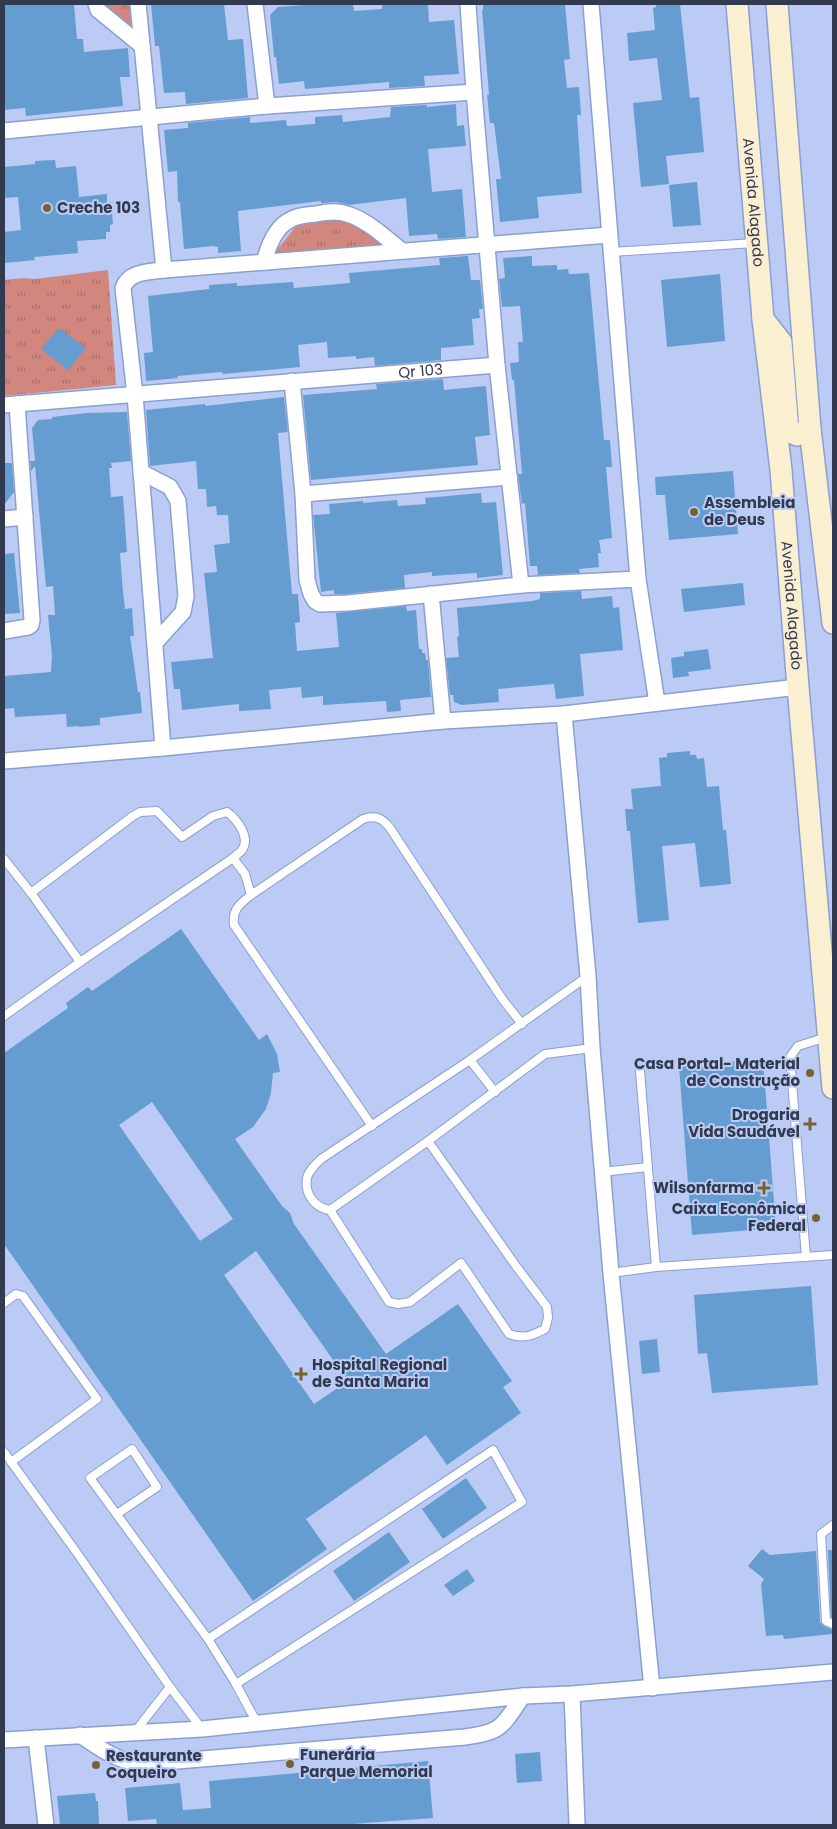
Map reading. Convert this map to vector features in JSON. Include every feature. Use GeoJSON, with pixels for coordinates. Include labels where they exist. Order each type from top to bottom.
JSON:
{"type":"FeatureCollection","features":[{"type":"Feature","properties":{"kind":"main road","name":"Avenida Alagado"},"geometry":{"type":"LineString","coordinates":[[737,4],[763,319],[781,470],[833,1088]]}},
{"type":"Feature","properties":{"kind":"main road"},"geometry":{"type":"LineString","coordinates":[[777,4],[810,429],[833,623]]}},
{"type":"Feature","properties":{"kind":"main road"},"geometry":{"type":"LineString","coordinates":[[763,319],[781,342],[788,430],[796,435],[810,429]]}},
{"type":"Feature","properties":{"kind":"main road"},"geometry":{"type":"LineString","coordinates":[[781,470],[796,466],[809,467],[819,557],[831,597]]}},
{"type":"Feature","properties":{"kind":"street"},"geometry":{"type":"LineString","coordinates":[[96,4],[98,10],[142,46]]}},
{"type":"Feature","properties":{"kind":"street"},"geometry":{"type":"LineString","coordinates":[[138,4],[164,270]]}},
{"type":"Feature","properties":{"kind":"street"},"geometry":{"type":"LineString","coordinates":[[255,4],[267,106]]}},
{"type":"Feature","properties":{"kind":"street"},"geometry":{"type":"LineString","coordinates":[[468,4],[497,364],[521,585]]}},
{"type":"Feature","properties":{"kind":"street"},"geometry":{"type":"LineString","coordinates":[[591,4],[638,579],[657,703]]}},
{"type":"Feature","properties":{"kind":"street"},"geometry":{"type":"LineString","coordinates":[[4,131],[267,106],[474,92]]}},
{"type":"Feature","properties":{"kind":"street"},"geometry":{"type":"LineString","coordinates":[[264,262],[269,244],[287,221],[303,216],[331,212],[346,213],[356,217],[379,232],[402,251]]}},
{"type":"Feature","properties":{"kind":"street"},"geometry":{"type":"LineString","coordinates":[[163,748],[135,395],[123,288],[125,282],[137,274],[164,270],[609,235]]}},
{"type":"Feature","properties":{"kind":"street","name":"Qr 103"},"geometry":{"type":"LineString","coordinates":[[10,404],[497,364]]}},
{"type":"Feature","properties":{"kind":"street"},"geometry":{"type":"LineString","coordinates":[[292,381],[303,494],[307,580],[311,594],[315,601],[320,604],[348,604],[521,585],[638,579]]}},
{"type":"Feature","properties":{"kind":"street"},"geometry":{"type":"LineString","coordinates":[[4,630],[28,627],[31,625],[32,620],[25,517],[10,404]]}},
{"type":"Feature","properties":{"kind":"street"},"geometry":{"type":"LineString","coordinates":[[141,472],[170,487],[178,501],[186,596],[183,612],[155,643]]}},
{"type":"Feature","properties":{"kind":"street"},"geometry":{"type":"LineString","coordinates":[[303,494],[509,477]]}},
{"type":"Feature","properties":{"kind":"street"},"geometry":{"type":"LineString","coordinates":[[4,519],[25,517]]}},
{"type":"Feature","properties":{"kind":"street"},"geometry":{"type":"LineString","coordinates":[[431,594],[443,721]]}},
{"type":"Feature","properties":{"kind":"street"},"geometry":{"type":"LineString","coordinates":[[4,761],[443,721],[564,714],[798,688]]}},
{"type":"Feature","properties":{"kind":"street"},"geometry":{"type":"LineString","coordinates":[[564,714],[588,976],[592,1048],[611,1273],[652,1688]]}},
{"type":"Feature","properties":{"kind":"street"},"geometry":{"type":"LineString","coordinates":[[4,1740],[202,1729],[523,1696],[652,1688],[833,1672]]}},
{"type":"Feature","properties":{"kind":"street"},"geometry":{"type":"LineString","coordinates":[[572,1694],[577,1825]]}},
{"type":"Feature","properties":{"kind":"street"},"geometry":{"type":"LineString","coordinates":[[80,1735],[124,1761],[141,1764],[455,1738],[485,1734],[502,1726],[523,1696]]}},
{"type":"Feature","properties":{"kind":"street"},"geometry":{"type":"LineString","coordinates":[[36,1738],[46,1825]]}},
{"type":"Feature","properties":{"kind":"lane"},"geometry":{"type":"LineString","coordinates":[[611,252],[757,243]]}},
{"type":"Feature","properties":{"kind":"lane"},"geometry":{"type":"LineString","coordinates":[[4,1016],[233,858],[242,851],[244,836],[233,816],[227,812],[212,816],[182,837],[157,811],[140,812],[31,893]]}},
{"type":"Feature","properties":{"kind":"lane"},"geometry":{"type":"LineString","coordinates":[[372,1126],[234,924],[233,917],[236,907],[251,895],[363,819],[377,817],[390,828],[522,1024]]}},
{"type":"Feature","properties":{"kind":"lane"},"geometry":{"type":"LineString","coordinates":[[233,858],[245,874],[251,895]]}},
{"type":"Feature","properties":{"kind":"lane"},"geometry":{"type":"LineString","coordinates":[[4,859],[31,893],[80,962]]}},
{"type":"Feature","properties":{"kind":"lane"},"geometry":{"type":"LineString","coordinates":[[588,976],[470,1060],[321,1159],[312,1168],[308,1178],[307,1187],[310,1197],[316,1206],[330,1210],[428,1141],[545,1054],[592,1048]]}},
{"type":"Feature","properties":{"kind":"lane"},"geometry":{"type":"LineString","coordinates":[[806,1257],[790,1057],[798,1046],[828,1036]]}},
{"type":"Feature","properties":{"kind":"lane"},"geometry":{"type":"LineString","coordinates":[[470,1060],[495,1092]]}},
{"type":"Feature","properties":{"kind":"lane"},"geometry":{"type":"LineString","coordinates":[[640,1071],[656,1268]]}},
{"type":"Feature","properties":{"kind":"lane"},"geometry":{"type":"LineString","coordinates":[[330,1210],[389,1302],[398,1304],[410,1302],[461,1263],[509,1334],[518,1337],[529,1337],[545,1329],[548,1318],[547,1307],[428,1141]]}},
{"type":"Feature","properties":{"kind":"lane"},"geometry":{"type":"LineString","coordinates":[[602,1172],[648,1167]]}},
{"type":"Feature","properties":{"kind":"lane"},"geometry":{"type":"LineString","coordinates":[[611,1273],[833,1255]]}},
{"type":"Feature","properties":{"kind":"lane"},"geometry":{"type":"LineString","coordinates":[[4,1303],[16,1294],[23,1296],[97,1399],[11,1462]]}},
{"type":"Feature","properties":{"kind":"lane"},"geometry":{"type":"LineString","coordinates":[[117,1514],[158,1487],[132,1449],[90,1478],[208,1639],[236,1684],[257,1723]]}},
{"type":"Feature","properties":{"kind":"lane"},"geometry":{"type":"LineString","coordinates":[[208,1639],[493,1450],[522,1502],[236,1684]]}},
{"type":"Feature","properties":{"kind":"lane"},"geometry":{"type":"LineString","coordinates":[[4,1452],[170,1687],[202,1729]]}},
{"type":"Feature","properties":{"kind":"lane"},"geometry":{"type":"LineString","coordinates":[[833,1525],[821,1534],[826,1620],[833,1624]]}},
{"type":"Feature","properties":{"kind":"lane"},"geometry":{"type":"LineString","coordinates":[[134,1733],[170,1687]]}},
{"type":"Feature","properties":{"kind":"green space"},"geometry":{"type":"Polygon","coordinates":[[[100,4],[130,4],[132,36],[100,4]]]}},
{"type":"Feature","properties":{"kind":"green space"},"geometry":{"type":"Polygon","coordinates":[[[341,219],[376,235],[390,248],[270,258],[298,224],[341,219]]]}},
{"type":"Feature","properties":{"kind":"green space"},"geometry":{"type":"Polygon","coordinates":[[[108,270],[116,385],[4,396],[4,280],[35,279],[108,270]]]}},
{"type":"Feature","properties":{"kind":"building"},"geometry":{"type":"Polygon","coordinates":[[[4,4],[74,4],[77,39],[83,39],[84,52],[128,48],[130,77],[120,77],[123,106],[26,116],[25,108],[4,110],[4,4]]]}},
{"type":"Feature","properties":{"kind":"building"},"geometry":{"type":"Polygon","coordinates":[[[151,4],[224,4],[228,40],[243,39],[248,98],[186,104],[185,92],[164,93],[159,46],[155,46],[151,4]]]}},
{"type":"Feature","properties":{"kind":"building"},"geometry":{"type":"Polygon","coordinates":[[[353,4],[354,11],[382,9],[382,4],[428,4],[429,22],[454,20],[459,74],[424,76],[425,86],[389,88],[389,82],[305,89],[304,81],[279,84],[270,15],[278,7],[353,4]]]}},
{"type":"Feature","properties":{"kind":"building"},"geometry":{"type":"Polygon","coordinates":[[[483,4],[565,4],[570,59],[564,60],[567,88],[579,87],[581,115],[577,115],[582,193],[537,197],[539,218],[500,222],[496,179],[501,179],[494,123],[490,123],[487,95],[489,95],[483,4]]]}},
{"type":"Feature","properties":{"kind":"building"},"geometry":{"type":"Polygon","coordinates":[[[656,4],[680,4],[690,98],[699,97],[704,152],[666,156],[669,184],[641,187],[633,103],[662,100],[657,58],[629,61],[627,33],[655,30],[653,8],[656,7],[656,4]]]}},
{"type":"Feature","properties":{"kind":"building"},"geometry":{"type":"Polygon","coordinates":[[[456,104],[457,126],[464,125],[466,146],[428,149],[432,192],[462,189],[466,237],[438,239],[437,234],[409,236],[406,198],[349,205],[336,202],[321,203],[321,201],[238,211],[241,251],[218,253],[218,247],[213,246],[184,249],[180,202],[178,202],[177,171],[168,172],[164,130],[188,128],[188,123],[250,117],[250,123],[286,120],[287,126],[315,124],[315,117],[342,115],[343,122],[390,117],[391,107],[427,105],[427,107],[456,104]]]}},
{"type":"Feature","properties":{"kind":"building","name":"Creche 103"},"geometry":{"type":"Polygon","coordinates":[[[55,160],[56,168],[76,166],[79,197],[107,194],[107,202],[111,202],[113,224],[110,225],[110,232],[106,232],[106,239],[77,241],[78,253],[34,257],[35,260],[4,263],[4,232],[21,230],[18,197],[4,198],[4,167],[35,164],[35,161],[55,160]]]}},
{"type":"Feature","properties":{"kind":"building"},"geometry":{"type":"Polygon","coordinates":[[[697,182],[701,225],[673,227],[669,185],[697,182]]]}},
{"type":"Feature","properties":{"kind":"building"},"geometry":{"type":"Polygon","coordinates":[[[468,256],[471,280],[480,280],[483,309],[479,309],[480,318],[472,319],[474,345],[441,348],[441,360],[375,366],[374,357],[356,359],[356,356],[328,358],[327,342],[298,345],[300,367],[177,376],[178,378],[146,381],[144,353],[153,352],[148,296],[209,289],[209,285],[237,283],[237,286],[293,282],[294,288],[350,283],[349,273],[440,265],[439,258],[468,256]]]}},
{"type":"Feature","properties":{"kind":"building"},"geometry":{"type":"Polygon","coordinates":[[[532,256],[532,266],[557,265],[557,270],[568,269],[569,274],[589,273],[604,440],[610,440],[612,467],[606,467],[612,538],[599,540],[601,553],[598,553],[599,567],[579,569],[580,573],[538,575],[537,566],[530,566],[525,503],[522,504],[518,474],[522,474],[514,380],[512,380],[510,363],[519,362],[518,342],[523,342],[520,306],[502,307],[499,279],[505,278],[503,258],[532,256]]]}},
{"type":"Feature","properties":{"kind":"building"},"geometry":{"type":"Polygon","coordinates":[[[720,274],[725,341],[667,347],[661,280],[720,274]]]}},
{"type":"Feature","properties":{"kind":"building"},"geometry":{"type":"Polygon","coordinates":[[[59,328],[86,348],[68,370],[41,349],[59,328]]]}},
{"type":"Feature","properties":{"kind":"building"},"geometry":{"type":"Polygon","coordinates":[[[443,379],[444,390],[486,386],[490,435],[475,437],[478,465],[311,480],[303,395],[377,389],[376,384],[443,379]]]}},
{"type":"Feature","properties":{"kind":"building"},"geometry":{"type":"Polygon","coordinates":[[[284,397],[288,432],[278,433],[292,594],[298,594],[300,622],[295,623],[297,651],[339,647],[336,613],[406,606],[407,611],[416,610],[419,649],[422,649],[422,653],[425,653],[426,660],[428,660],[431,697],[400,700],[401,711],[387,712],[386,701],[323,705],[323,696],[302,698],[301,687],[269,690],[271,709],[239,711],[239,704],[182,710],[180,689],[174,689],[171,662],[213,658],[204,573],[217,572],[214,545],[230,543],[228,515],[217,515],[216,506],[207,507],[206,489],[198,489],[196,461],[150,466],[146,410],[205,404],[205,406],[284,397]]]}},
{"type":"Feature","properties":{"kind":"building"},"geometry":{"type":"Polygon","coordinates":[[[127,412],[131,461],[111,463],[112,468],[109,468],[111,497],[123,496],[127,552],[120,553],[123,592],[125,609],[132,608],[134,636],[130,636],[142,713],[100,718],[100,725],[79,727],[67,727],[66,714],[15,717],[14,708],[4,709],[4,676],[51,672],[52,656],[48,615],[55,615],[53,586],[46,587],[35,466],[31,471],[30,461],[35,461],[32,428],[38,420],[52,419],[52,417],[87,413],[127,412]]]}},
{"type":"Feature","properties":{"kind":"building"},"geometry":{"type":"Polygon","coordinates":[[[4,463],[12,463],[14,492],[4,505],[4,463]]]}},
{"type":"Feature","properties":{"kind":"building"},"geometry":{"type":"Polygon","coordinates":[[[733,471],[738,534],[669,540],[665,495],[656,495],[655,477],[733,471]]]}},
{"type":"Feature","properties":{"kind":"building"},"geometry":{"type":"Polygon","coordinates":[[[481,493],[482,503],[496,502],[503,575],[477,578],[477,573],[432,576],[432,572],[404,575],[405,588],[347,594],[334,594],[334,590],[321,592],[313,515],[330,514],[329,504],[397,500],[398,506],[426,504],[425,498],[481,493]]]}},
{"type":"Feature","properties":{"kind":"building"},"geometry":{"type":"Polygon","coordinates":[[[14,553],[20,613],[4,614],[4,554],[14,553]]]}},
{"type":"Feature","properties":{"kind":"building"},"geometry":{"type":"Polygon","coordinates":[[[743,583],[745,605],[684,612],[681,589],[743,583]]]}},
{"type":"Feature","properties":{"kind":"building"},"geometry":{"type":"Polygon","coordinates":[[[581,591],[582,599],[612,596],[613,608],[619,607],[623,650],[580,654],[584,696],[556,699],[554,684],[498,689],[499,702],[462,705],[454,702],[453,695],[450,695],[446,658],[459,657],[457,608],[532,601],[540,599],[540,593],[581,591]]]}},
{"type":"Feature","properties":{"kind":"building"},"geometry":{"type":"Polygon","coordinates":[[[708,649],[711,669],[688,672],[689,676],[673,678],[671,658],[684,656],[684,652],[708,649]]]}},
{"type":"Feature","properties":{"kind":"building"},"geometry":{"type":"Polygon","coordinates":[[[690,751],[690,755],[696,755],[697,759],[704,758],[707,787],[719,786],[723,830],[726,830],[731,884],[700,887],[695,843],[662,846],[669,920],[638,923],[630,831],[627,831],[625,809],[633,809],[631,789],[661,786],[659,758],[667,757],[667,753],[690,751]]]}},
{"type":"Feature","properties":{"kind":"building"},"geometry":{"type":"Polygon","coordinates":[[[181,929],[259,1040],[267,1034],[277,1054],[280,1072],[273,1073],[271,1093],[266,1109],[253,1127],[235,1139],[282,1206],[290,1213],[294,1224],[386,1354],[458,1304],[512,1381],[503,1387],[521,1413],[447,1465],[426,1435],[306,1519],[327,1549],[253,1601],[4,1244],[4,1053],[68,1008],[66,1003],[88,987],[92,991],[181,929]],[[152,1102],[119,1125],[200,1241],[233,1219],[152,1102]],[[256,1251],[224,1275],[314,1404],[348,1381],[256,1251]]]}},
{"type":"Feature","properties":{"kind":"building"},"geometry":{"type":"Polygon","coordinates":[[[763,1059],[776,1228],[692,1235],[679,1066],[763,1059]]]}},
{"type":"Feature","properties":{"kind":"building"},"geometry":{"type":"Polygon","coordinates":[[[811,1286],[818,1385],[712,1393],[707,1353],[698,1354],[694,1295],[811,1286]]]}},
{"type":"Feature","properties":{"kind":"building"},"geometry":{"type":"Polygon","coordinates":[[[657,1339],[660,1372],[642,1374],[639,1341],[657,1339]]]}},
{"type":"Feature","properties":{"kind":"building"},"geometry":{"type":"Polygon","coordinates":[[[466,1478],[487,1508],[443,1539],[422,1509],[466,1478]]]}},
{"type":"Feature","properties":{"kind":"building"},"geometry":{"type":"Polygon","coordinates":[[[389,1532],[410,1562],[354,1601],[333,1571],[389,1532]]]}},
{"type":"Feature","properties":{"kind":"building"},"geometry":{"type":"Polygon","coordinates":[[[762,1549],[770,1555],[816,1551],[820,1622],[833,1630],[833,1634],[784,1639],[783,1635],[766,1636],[761,1584],[764,1579],[748,1566],[762,1549]]]}},
{"type":"Feature","properties":{"kind":"building"},"geometry":{"type":"Polygon","coordinates":[[[828,1550],[833,1550],[833,1618],[831,1617],[828,1550]]]}},
{"type":"Feature","properties":{"kind":"building"},"geometry":{"type":"Polygon","coordinates":[[[467,1569],[475,1581],[453,1596],[444,1585],[467,1569]]]}},
{"type":"Feature","properties":{"kind":"building"},"geometry":{"type":"Polygon","coordinates":[[[540,1752],[542,1781],[517,1783],[515,1754],[540,1752]]]}},
{"type":"Feature","properties":{"kind":"building"},"geometry":{"type":"Polygon","coordinates":[[[428,1761],[433,1818],[339,1825],[157,1825],[156,1819],[128,1821],[125,1788],[180,1783],[183,1810],[211,1808],[209,1781],[428,1761]]]}},
{"type":"Feature","properties":{"kind":"building"},"geometry":{"type":"Polygon","coordinates":[[[95,1793],[96,1801],[98,1801],[99,1825],[60,1825],[57,1796],[95,1793]]]}},
{"type":"Feature","properties":{"kind":"place","name":"Creche 103"},"geometry":{"type":"Point","coordinates":[47,208]}},
{"type":"Feature","properties":{"kind":"place","name":"Assembleia de Deus"},"geometry":{"type":"Point","coordinates":[694,512]}},
{"type":"Feature","properties":{"kind":"place","name":"Casa Portal- Material de Construção"},"geometry":{"type":"Point","coordinates":[810,1073]}},
{"type":"Feature","properties":{"kind":"place","name":"Drogaria Vida Saudável"},"geometry":{"type":"Point","coordinates":[810,1124]}},
{"type":"Feature","properties":{"kind":"place","name":"Wilsonfarma"},"geometry":{"type":"Point","coordinates":[764,1188]}},
{"type":"Feature","properties":{"kind":"place","name":"Caixa Econômica Federal"},"geometry":{"type":"Point","coordinates":[816,1218]}},
{"type":"Feature","properties":{"kind":"place","name":"Hospital Regional de Santa Maria"},"geometry":{"type":"Point","coordinates":[301,1374]}},
{"type":"Feature","properties":{"kind":"place","name":"Funerária Parque Memorial"},"geometry":{"type":"Point","coordinates":[290,1764]}},
{"type":"Feature","properties":{"kind":"place","name":"Restaurante Coqueiro"},"geometry":{"type":"Point","coordinates":[96,1765]}}]}
